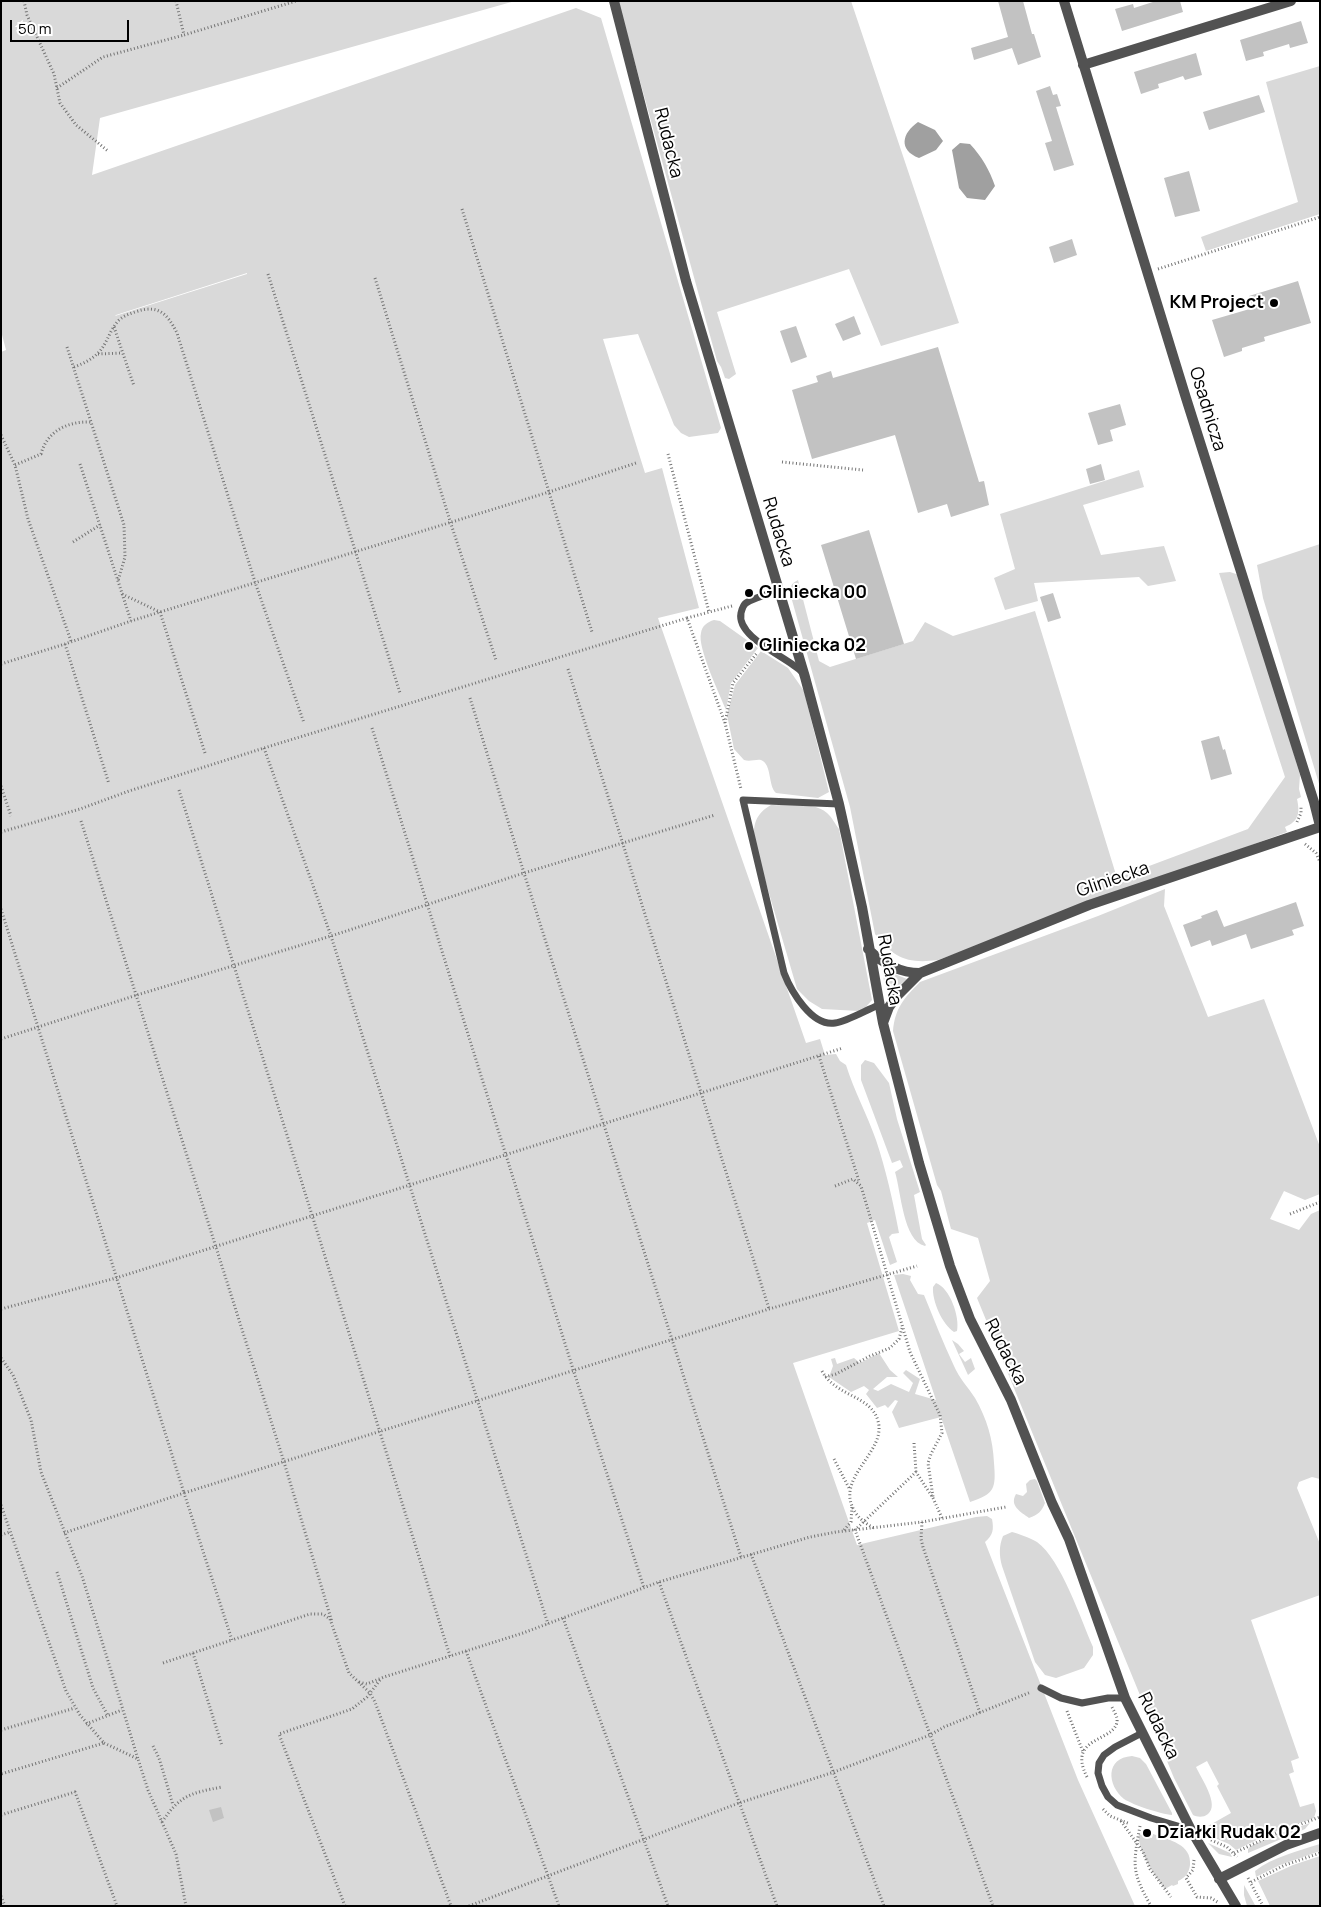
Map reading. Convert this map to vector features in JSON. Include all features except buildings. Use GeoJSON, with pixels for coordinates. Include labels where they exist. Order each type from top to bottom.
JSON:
{"type":"FeatureCollection","features":[{"type":"Feature","properties":{"kind":"street","name":"Rudacka"},"geometry":{"type":"LineString","coordinates":[[614,1],[686,281],[805,677],[839,804],[860,898],[883,1023],[919,1163],[954,1280],[970,1319],[1006,1389],[1069,1539],[1125,1698],[1191,1830],[1236,1906]]}},
{"type":"Feature","properties":{"kind":"street","name":"Osadnicza"},"geometry":{"type":"LineString","coordinates":[[1064,1],[1320,826]]}},
{"type":"Feature","properties":{"kind":"street"},"geometry":{"type":"LineString","coordinates":[[1084,65],[1291,1]]}},
{"type":"Feature","properties":{"kind":"street","name":"Gliniecka"},"geometry":{"type":"LineString","coordinates":[[883,1023],[889,1007],[897,996],[920,973],[1090,905],[1320,826]]}},
{"type":"Feature","properties":{"kind":"street"},"geometry":{"type":"LineString","coordinates":[[868,949],[893,967],[906,972],[920,973]]}},
{"type":"Feature","properties":{"kind":"street"},"geometry":{"type":"LineString","coordinates":[[1219,1879],[1286,1845],[1320,1833]]}},
{"type":"Feature","properties":{"kind":"lane"},"geometry":{"type":"LineString","coordinates":[[779,590],[746,603],[741,612],[742,624],[751,635],[796,667],[805,677]]}},
{"type":"Feature","properties":{"kind":"lane"},"geometry":{"type":"LineString","coordinates":[[839,804],[743,800],[784,974],[790,986],[806,1010],[818,1020],[834,1024],[879,1005]]}},
{"type":"Feature","properties":{"kind":"lane"},"geometry":{"type":"LineString","coordinates":[[1041,1688],[1062,1698],[1082,1703],[1108,1698],[1125,1698]]}},
{"type":"Feature","properties":{"kind":"lane"},"geometry":{"type":"LineString","coordinates":[[1142,1733],[1104,1755],[1099,1762],[1098,1773],[1102,1786],[1108,1797],[1117,1805],[1191,1830]]}},
{"type":"Feature","properties":{"kind":"path"},"geometry":{"type":"LineString","coordinates":[[24,1],[27,15],[54,74],[60,103],[76,125],[108,151]]}},
{"type":"Feature","properties":{"kind":"path"},"geometry":{"type":"LineString","coordinates":[[176,1],[184,35]]}},
{"type":"Feature","properties":{"kind":"path"},"geometry":{"type":"LineString","coordinates":[[56,88],[102,57],[294,2]]}},
{"type":"Feature","properties":{"kind":"path"},"geometry":{"type":"LineString","coordinates":[[462,209],[592,632]]}},
{"type":"Feature","properties":{"kind":"path"},"geometry":{"type":"LineString","coordinates":[[1148,273],[1320,216]]}},
{"type":"Feature","properties":{"kind":"path"},"geometry":{"type":"LineString","coordinates":[[268,274],[400,693]]}},
{"type":"Feature","properties":{"kind":"path"},"geometry":{"type":"LineString","coordinates":[[375,278],[450,521],[496,660]]}},
{"type":"Feature","properties":{"kind":"path"},"geometry":{"type":"LineString","coordinates":[[74,367],[97,354],[123,316],[148,308],[163,312],[173,324],[256,582],[304,723]]}},
{"type":"Feature","properties":{"kind":"path"},"geometry":{"type":"LineString","coordinates":[[114,327],[134,386]]}},
{"type":"Feature","properties":{"kind":"path"},"geometry":{"type":"LineString","coordinates":[[67,347],[124,525],[125,557],[118,580]]}},
{"type":"Feature","properties":{"kind":"path"},"geometry":{"type":"LineString","coordinates":[[97,354],[122,352]]}},
{"type":"Feature","properties":{"kind":"path"},"geometry":{"type":"LineString","coordinates":[[15,465],[41,454],[43,445],[59,429],[77,422],[91,422]]}},
{"type":"Feature","properties":{"kind":"path"},"geometry":{"type":"LineString","coordinates":[[1,435],[15,465],[28,519],[71,641]]}},
{"type":"Feature","properties":{"kind":"path"},"geometry":{"type":"LineString","coordinates":[[668,454],[710,612]]}},
{"type":"Feature","properties":{"kind":"path"},"geometry":{"type":"LineString","coordinates":[[782,462],[863,470]]}},
{"type":"Feature","properties":{"kind":"path"},"geometry":{"type":"LineString","coordinates":[[1,664],[131,621],[549,492],[636,463]]}},
{"type":"Feature","properties":{"kind":"path"},"geometry":{"type":"LineString","coordinates":[[80,464],[131,621]]}},
{"type":"Feature","properties":{"kind":"path"},"geometry":{"type":"LineString","coordinates":[[72,542],[100,526]]}},
{"type":"Feature","properties":{"kind":"path"},"geometry":{"type":"LineString","coordinates":[[122,594],[160,612],[205,753]]}},
{"type":"Feature","properties":{"kind":"path"},"geometry":{"type":"LineString","coordinates":[[1,832],[80,809],[128,791],[264,748],[687,618],[746,603]]}},
{"type":"Feature","properties":{"kind":"path"},"geometry":{"type":"LineString","coordinates":[[687,618],[724,723],[743,800]]}},
{"type":"Feature","properties":{"kind":"path"},"geometry":{"type":"LineString","coordinates":[[65,644],[109,784]]}},
{"type":"Feature","properties":{"kind":"path"},"geometry":{"type":"LineString","coordinates":[[724,723],[733,683],[764,645]]}},
{"type":"Feature","properties":{"kind":"path"},"geometry":{"type":"LineString","coordinates":[[568,669],[769,1309]]}},
{"type":"Feature","properties":{"kind":"path"},"geometry":{"type":"LineString","coordinates":[[470,698],[741,1557]]}},
{"type":"Feature","properties":{"kind":"path"},"geometry":{"type":"LineString","coordinates":[[372,728],[573,1370],[644,1588]]}},
{"type":"Feature","properties":{"kind":"path"},"geometry":{"type":"LineString","coordinates":[[264,748],[331,936],[548,1624]]}},
{"type":"Feature","properties":{"kind":"path"},"geometry":{"type":"LineString","coordinates":[[1,786],[11,816]]}},
{"type":"Feature","properties":{"kind":"path"},"geometry":{"type":"LineString","coordinates":[[179,790],[450,1656]]}},
{"type":"Feature","properties":{"kind":"path"},"geometry":{"type":"LineString","coordinates":[[1,1039],[233,965],[331,936],[524,873],[715,815]]}},
{"type":"Feature","properties":{"kind":"path"},"geometry":{"type":"LineString","coordinates":[[81,821],[349,1673],[370,1694],[375,1702],[451,1906]]}},
{"type":"Feature","properties":{"kind":"path"},"geometry":{"type":"LineString","coordinates":[[1,909],[116,1278],[232,1640]]}},
{"type":"Feature","properties":{"kind":"path"},"geometry":{"type":"LineString","coordinates":[[1,1309],[116,1278],[843,1048]]}},
{"type":"Feature","properties":{"kind":"path"},"geometry":{"type":"LineString","coordinates":[[819,1056],[860,1184],[910,1352],[940,1415],[942,1433],[928,1463],[933,1498]]}},
{"type":"Feature","properties":{"kind":"path"},"geometry":{"type":"LineString","coordinates":[[835,1186],[853,1180],[860,1184]]}},
{"type":"Feature","properties":{"kind":"path"},"geometry":{"type":"LineString","coordinates":[[1290,1214],[1320,1202]]}},
{"type":"Feature","properties":{"kind":"path"},"geometry":{"type":"LineString","coordinates":[[64,1533],[380,1430],[769,1309],[917,1266]]}},
{"type":"Feature","properties":{"kind":"path"},"geometry":{"type":"LineString","coordinates":[[825,1377],[836,1374],[890,1348],[899,1339],[902,1328]]}},
{"type":"Feature","properties":{"kind":"path"},"geometry":{"type":"LineString","coordinates":[[1,1358],[13,1375],[26,1405],[35,1433],[40,1472],[82,1576],[148,1790],[176,1854],[186,1906]]}},
{"type":"Feature","properties":{"kind":"path"},"geometry":{"type":"LineString","coordinates":[[822,1371],[834,1387],[869,1406],[878,1420],[879,1433],[850,1490],[852,1506],[850,1524],[841,1531]]}},
{"type":"Feature","properties":{"kind":"path"},"geometry":{"type":"LineString","coordinates":[[914,1443],[916,1472],[933,1498],[942,1518]]}},
{"type":"Feature","properties":{"kind":"path"},"geometry":{"type":"LineString","coordinates":[[834,1459],[850,1490]]}},
{"type":"Feature","properties":{"kind":"path"},"geometry":{"type":"LineString","coordinates":[[855,1530],[916,1472]]}},
{"type":"Feature","properties":{"kind":"path"},"geometry":{"type":"LineString","coordinates":[[1,1505],[54,1661],[74,1708],[104,1743],[138,1759]]}},
{"type":"Feature","properties":{"kind":"path"},"geometry":{"type":"LineString","coordinates":[[852,1506],[864,1522],[874,1528]]}},
{"type":"Feature","properties":{"kind":"path"},"geometry":{"type":"LineString","coordinates":[[354,1680],[367,1684],[548,1624],[562,1617],[659,1582],[810,1537],[841,1531],[922,1522],[1006,1507]]}},
{"type":"Feature","properties":{"kind":"path"},"geometry":{"type":"LineString","coordinates":[[922,1522],[921,1539],[923,1546],[980,1713]]}},
{"type":"Feature","properties":{"kind":"path"},"geometry":{"type":"LineString","coordinates":[[855,1530],[993,1906]]}},
{"type":"Feature","properties":{"kind":"path"},"geometry":{"type":"LineString","coordinates":[[1,1535],[10,1532]]}},
{"type":"Feature","properties":{"kind":"path"},"geometry":{"type":"LineString","coordinates":[[751,1554],[884,1906]]}},
{"type":"Feature","properties":{"kind":"path"},"geometry":{"type":"LineString","coordinates":[[57,1572],[96,1696],[108,1716]]}},
{"type":"Feature","properties":{"kind":"path"},"geometry":{"type":"LineString","coordinates":[[659,1582],[777,1906]]}},
{"type":"Feature","properties":{"kind":"path"},"geometry":{"type":"LineString","coordinates":[[163,1663],[310,1614],[323,1614],[332,1622]]}},
{"type":"Feature","properties":{"kind":"path"},"geometry":{"type":"LineString","coordinates":[[562,1617],[668,1906]]}},
{"type":"Feature","properties":{"kind":"path"},"geometry":{"type":"LineString","coordinates":[[466,1651],[560,1906]]}},
{"type":"Feature","properties":{"kind":"path"},"geometry":{"type":"LineString","coordinates":[[193,1653],[222,1746]]}},
{"type":"Feature","properties":{"kind":"path"},"geometry":{"type":"LineString","coordinates":[[344,1906],[279,1734],[352,1709],[370,1694],[377,1682],[384,1677]]}},
{"type":"Feature","properties":{"kind":"path"},"geometry":{"type":"LineString","coordinates":[[469,1906],[739,1803],[834,1772],[930,1735],[1041,1688]]}},
{"type":"Feature","properties":{"kind":"path"},"geometry":{"type":"LineString","coordinates":[[1062,1698],[1083,1752]]}},
{"type":"Feature","properties":{"kind":"path"},"geometry":{"type":"LineString","coordinates":[[1,1730],[74,1708]]}},
{"type":"Feature","properties":{"kind":"path"},"geometry":{"type":"LineString","coordinates":[[86,1724],[122,1710]]}},
{"type":"Feature","properties":{"kind":"path"},"geometry":{"type":"LineString","coordinates":[[1,1774],[104,1743]]}},
{"type":"Feature","properties":{"kind":"path"},"geometry":{"type":"LineString","coordinates":[[153,1746],[159,1758],[173,1806]]}},
{"type":"Feature","properties":{"kind":"path"},"geometry":{"type":"LineString","coordinates":[[162,1822],[173,1806],[189,1794],[222,1787]]}},
{"type":"Feature","properties":{"kind":"path"},"geometry":{"type":"LineString","coordinates":[[1,1815],[75,1792],[117,1906]]}},
{"type":"Feature","properties":{"kind":"path"},"geometry":{"type":"LineString","coordinates":[[1121,1821],[1137,1844],[1150,1870],[1171,1896]]}},
{"type":"Feature","properties":{"kind":"path"},"geometry":{"type":"LineString","coordinates":[[1140,1826],[1134,1861],[1135,1871],[1141,1888],[1151,1906]]}},
{"type":"Feature","properties":{"kind":"path"},"geometry":{"type":"LineString","coordinates":[[1191,1830],[1206,1839],[1227,1847],[1234,1853],[1263,1906]]}},
{"type":"Feature","properties":{"kind":"path"},"geometry":{"type":"LineString","coordinates":[[1250,1882],[1285,1865],[1320,1853]]}},
{"type":"Feature","properties":{"kind":"path"},"geometry":{"type":"LineString","coordinates":[[1,1896],[5,1906]]}},
{"type":"Feature","properties":{"kind":"shaded area"},"geometry":{"type":"Polygon","coordinates":[[[1,1],[515,1],[100,118],[92,175],[576,8],[601,18],[721,428],[718,433],[689,437],[681,433],[674,425],[638,334],[603,339],[645,473],[662,468],[699,608],[658,618],[806,1043],[820,1039],[825,1055],[836,1054],[840,1061],[846,1065],[880,1151],[899,1233],[892,1234],[889,1237],[897,1262],[890,1265],[875,1220],[867,1223],[899,1331],[793,1363],[857,1545],[976,1517],[987,1516],[992,1519],[992,1532],[985,1542],[1078,1780],[1135,1906],[1,1906],[1,352],[6,350],[1,331],[1,1]],[[247,273],[115,316],[247,274],[247,273]]]}},
{"type":"Feature","properties":{"kind":"shaded area"},"geometry":{"type":"Polygon","coordinates":[[[618,1],[851,1],[959,323],[881,346],[849,269],[717,312],[736,374],[729,379],[725,378],[717,361],[618,1]]]}},
{"type":"Feature","properties":{"kind":"shaded area"},"geometry":{"type":"Polygon","coordinates":[[[1320,66],[1320,214],[1206,251],[1201,237],[1298,202],[1266,82],[1320,66]]]}},
{"type":"Feature","properties":{"kind":"shaded area"},"geometry":{"type":"Polygon","coordinates":[[[918,122],[935,130],[943,141],[936,150],[919,158],[912,155],[905,146],[908,131],[918,122]]]}},
{"type":"Feature","properties":{"kind":"shaded area"},"geometry":{"type":"Polygon","coordinates":[[[960,143],[970,144],[982,159],[990,174],[995,186],[985,200],[967,198],[959,188],[952,150],[960,143]]]}},
{"type":"Feature","properties":{"kind":"shaded area"},"geometry":{"type":"Polygon","coordinates":[[[1139,470],[1144,487],[1083,505],[1101,555],[1164,546],[1176,581],[1148,586],[1139,577],[1034,583],[1038,601],[1005,610],[994,578],[1015,569],[1000,514],[1139,470]]]}},
{"type":"Feature","properties":{"kind":"shaded area"},"geometry":{"type":"Polygon","coordinates":[[[1320,544],[1320,787],[1263,598],[1257,565],[1320,544]]]}},
{"type":"Feature","properties":{"kind":"shaded area"},"geometry":{"type":"Polygon","coordinates":[[[1230,572],[1242,576],[1300,775],[1299,789],[1301,797],[1297,799],[1298,812],[1296,819],[1285,827],[1287,832],[938,960],[909,960],[888,949],[875,934],[850,807],[790,593],[793,584],[798,580],[819,661],[830,667],[913,641],[925,622],[953,636],[1035,611],[1117,878],[1248,829],[1285,777],[1219,573],[1230,572]]]}},
{"type":"Feature","properties":{"kind":"shaded area"},"geometry":{"type":"Polygon","coordinates":[[[714,620],[720,621],[758,648],[731,683],[726,710],[702,649],[701,640],[704,626],[714,620]]]}},
{"type":"Feature","properties":{"kind":"shaded area"},"geometry":{"type":"Polygon","coordinates":[[[761,651],[788,668],[804,691],[829,792],[818,798],[776,793],[764,762],[761,760],[744,760],[734,749],[727,715],[735,685],[761,651]]]}},
{"type":"Feature","properties":{"kind":"shaded area"},"geometry":{"type":"Polygon","coordinates":[[[771,805],[807,805],[821,809],[827,813],[839,829],[872,1000],[865,1008],[859,1011],[822,1009],[809,1001],[797,989],[754,842],[756,820],[761,812],[771,805]]]}},
{"type":"Feature","properties":{"kind":"shaded area"},"geometry":{"type":"Polygon","coordinates":[[[1165,889],[1164,906],[1208,1017],[1264,999],[1320,1147],[1320,1194],[1305,1200],[1284,1191],[1270,1219],[1299,1230],[1311,1214],[1320,1210],[1320,1479],[1312,1477],[1299,1482],[1297,1488],[1320,1544],[1320,1595],[1251,1620],[1299,1758],[1291,1761],[1294,1772],[1289,1774],[1300,1807],[1314,1803],[1316,1811],[1314,1818],[1269,1834],[1236,1850],[1229,1844],[1203,1833],[1208,1826],[1231,1813],[1207,1761],[1196,1767],[1211,1798],[1211,1810],[1208,1814],[1200,1817],[1193,1815],[1174,1778],[977,1298],[990,1281],[978,1238],[951,1229],[893,1031],[901,1004],[920,982],[1165,889]]]}},
{"type":"Feature","properties":{"kind":"shaded area"},"geometry":{"type":"Polygon","coordinates":[[[882,969],[907,979],[900,985],[890,986],[884,981],[882,969]]]}},
{"type":"Feature","properties":{"kind":"shaded area"},"geometry":{"type":"Polygon","coordinates":[[[865,1060],[874,1063],[889,1083],[897,1119],[920,1192],[914,1195],[925,1246],[912,1235],[907,1225],[895,1172],[903,1167],[900,1160],[892,1163],[861,1080],[861,1065],[865,1060]]]}},
{"type":"Feature","properties":{"kind":"shaded area"},"geometry":{"type":"Polygon","coordinates":[[[903,1274],[911,1276],[910,1280],[918,1294],[924,1295],[956,1370],[975,1398],[989,1429],[995,1472],[994,1484],[985,1496],[970,1502],[941,1417],[899,1428],[892,1412],[898,1401],[895,1400],[888,1408],[885,1405],[877,1408],[866,1394],[869,1390],[864,1386],[851,1392],[829,1377],[833,1366],[831,1359],[835,1358],[837,1364],[854,1358],[860,1363],[879,1353],[890,1370],[898,1377],[887,1377],[873,1389],[878,1391],[891,1384],[909,1392],[913,1383],[903,1373],[906,1370],[920,1379],[915,1394],[936,1400],[894,1275],[903,1274]]]}},
{"type":"Feature","properties":{"kind":"shaded area"},"geometry":{"type":"Polygon","coordinates":[[[936,1283],[950,1297],[957,1318],[957,1331],[954,1332],[946,1324],[939,1312],[933,1293],[933,1287],[936,1283]]]}},
{"type":"Feature","properties":{"kind":"shaded area"},"geometry":{"type":"Polygon","coordinates":[[[952,1340],[964,1351],[959,1354],[965,1362],[971,1358],[975,1369],[968,1375],[952,1340]]]}},
{"type":"Feature","properties":{"kind":"shaded area"},"geometry":{"type":"Polygon","coordinates":[[[1035,1479],[1045,1503],[1035,1516],[1029,1518],[1017,1508],[1014,1498],[1016,1494],[1023,1496],[1027,1492],[1026,1484],[1030,1480],[1035,1479]]]}},
{"type":"Feature","properties":{"kind":"shaded area"},"geometry":{"type":"Polygon","coordinates":[[[1012,1532],[1037,1542],[1046,1550],[1062,1576],[1093,1647],[1093,1655],[1084,1668],[1056,1678],[1045,1675],[1035,1662],[1000,1558],[1003,1536],[1012,1532]]]}},
{"type":"Feature","properties":{"kind":"shaded area"},"geometry":{"type":"Polygon","coordinates":[[[1132,1756],[1140,1758],[1146,1764],[1172,1815],[1134,1804],[1124,1799],[1118,1793],[1112,1780],[1113,1767],[1123,1758],[1132,1756]]]}},
{"type":"Feature","properties":{"kind":"shaded area"},"geometry":{"type":"Polygon","coordinates":[[[1310,1823],[1305,1829],[1248,1853],[1248,1849],[1251,1846],[1275,1835],[1310,1823]]]}},
{"type":"Feature","properties":{"kind":"shaded area"},"geometry":{"type":"Polygon","coordinates":[[[1139,1834],[1152,1838],[1153,1834],[1166,1838],[1178,1844],[1187,1852],[1190,1858],[1190,1865],[1186,1875],[1178,1881],[1178,1884],[1165,1889],[1144,1855],[1139,1834]]]}},
{"type":"Feature","properties":{"kind":"shaded area"},"geometry":{"type":"Polygon","coordinates":[[[1208,1843],[1230,1853],[1232,1857],[1219,1854],[1208,1843]]]}},
{"type":"Feature","properties":{"kind":"shaded area"},"geometry":{"type":"Polygon","coordinates":[[[1320,1844],[1320,1851],[1280,1865],[1256,1877],[1255,1871],[1262,1866],[1286,1855],[1320,1844]]]}},
{"type":"Feature","properties":{"kind":"shaded area"},"geometry":{"type":"Polygon","coordinates":[[[1320,1856],[1320,1906],[1270,1906],[1258,1881],[1293,1865],[1320,1856]]]}},
{"type":"Feature","properties":{"kind":"shaded area"},"geometry":{"type":"Polygon","coordinates":[[[1244,1885],[1255,1905],[1255,1906],[1247,1906],[1244,1885]]]}},
{"type":"Feature","properties":{"kind":"place","name":"KM Project"},"geometry":{"type":"Point","coordinates":[1274,303]}},
{"type":"Feature","properties":{"kind":"place","name":"Gliniecka 00"},"geometry":{"type":"Point","coordinates":[749,593]}},
{"type":"Feature","properties":{"kind":"place","name":"Gliniecka 02"},"geometry":{"type":"Point","coordinates":[749,646]}},
{"type":"Feature","properties":{"kind":"place","name":"Działki Rudak 02"},"geometry":{"type":"Point","coordinates":[1147,1833]}}]}
